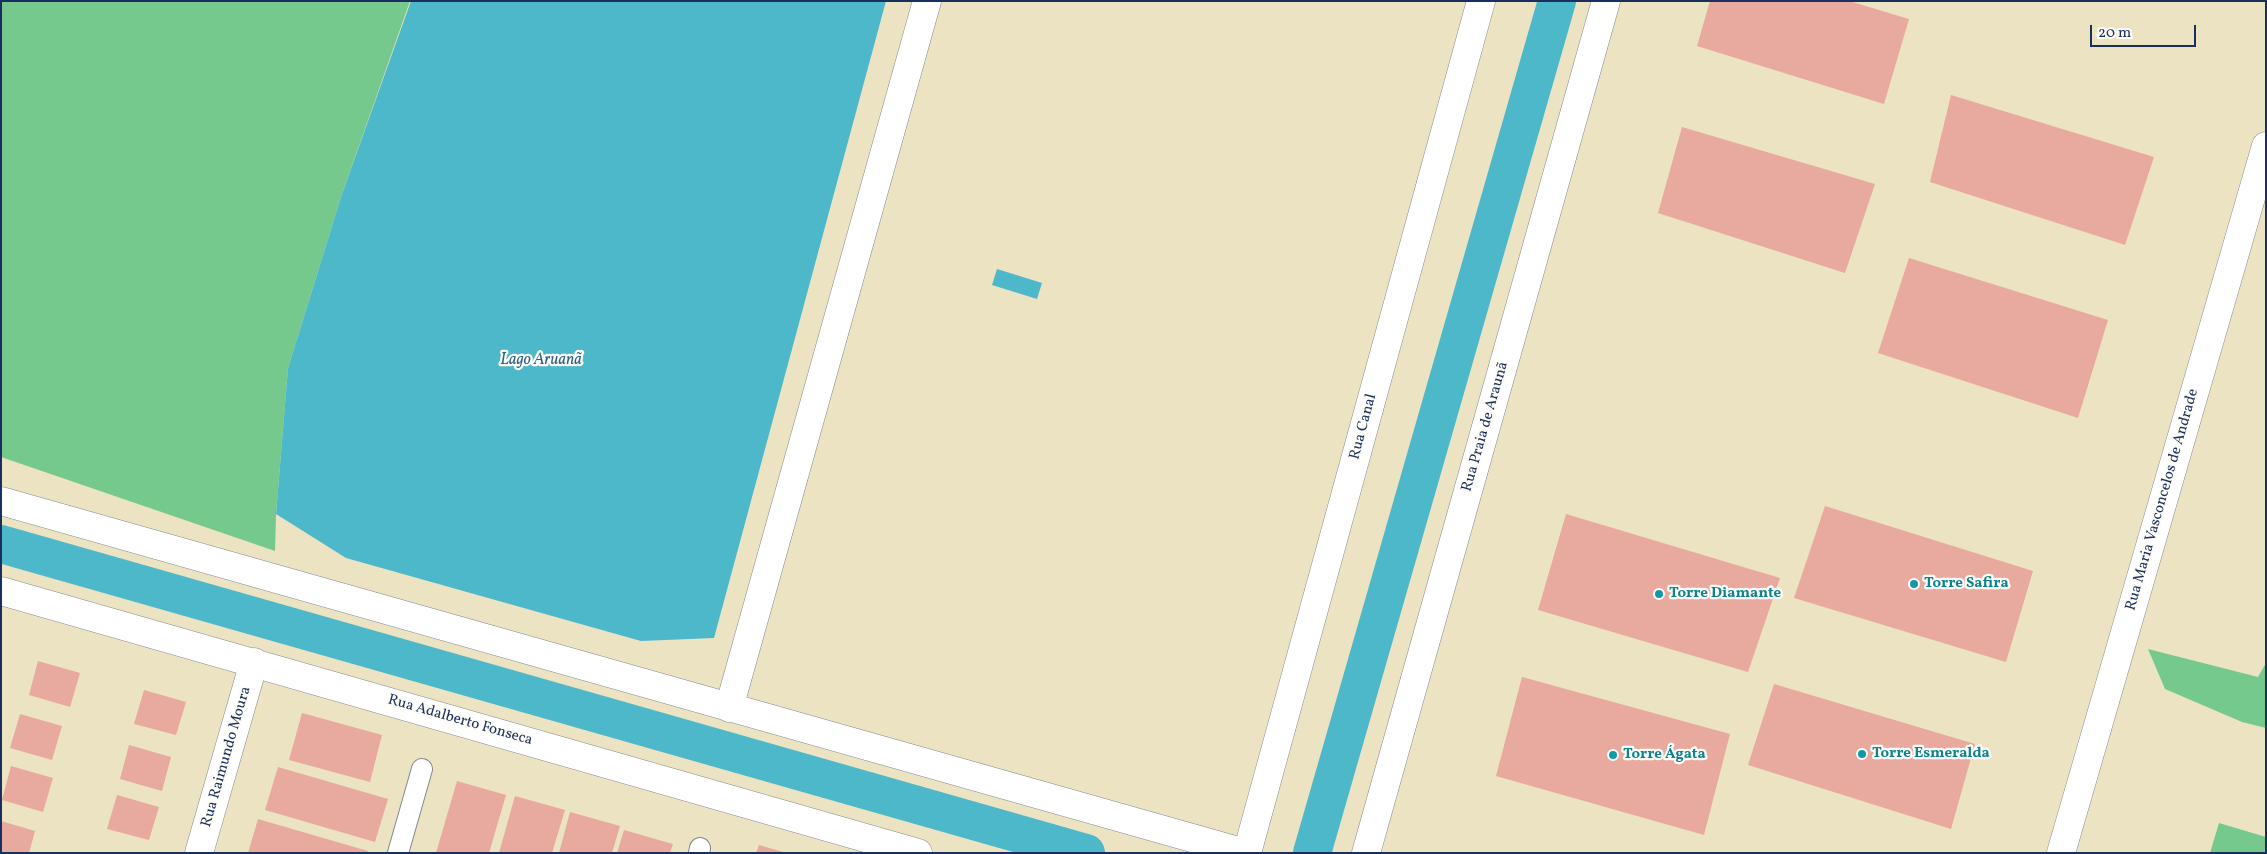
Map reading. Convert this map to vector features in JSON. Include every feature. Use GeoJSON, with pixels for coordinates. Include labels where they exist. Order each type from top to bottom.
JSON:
{"type":"FeatureCollection","features":[{"type":"Feature","properties":{"kind":"street"},"geometry":{"type":"LineString","coordinates":[[729,708],[928,1]]}},
{"type":"Feature","properties":{"kind":"street","name":"Rua Canal"},"geometry":{"type":"LineString","coordinates":[[1246,853],[1481,1]]}},
{"type":"Feature","properties":{"kind":"street","name":"Rua Praia de Araunã"},"geometry":{"type":"LineString","coordinates":[[1366,853],[1606,1]]}},
{"type":"Feature","properties":{"kind":"street","name":"Rua Maria Vasconcelos de Andrade"},"geometry":{"type":"LineString","coordinates":[[2061,853],[2264,161]]}},
{"type":"Feature","properties":{"kind":"street"},"geometry":{"type":"LineString","coordinates":[[1,501],[1246,853]]}},
{"type":"Feature","properties":{"kind":"street","name":"Rua Adalberto Fonseca"},"geometry":{"type":"LineString","coordinates":[[1,591],[254,662],[880,848],[918,853]]}},
{"type":"Feature","properties":{"kind":"street","name":"Rua Raimundo Moura"},"geometry":{"type":"LineString","coordinates":[[199,853],[254,662]]}},
{"type":"Feature","properties":{"kind":"lane"},"geometry":{"type":"LineString","coordinates":[[398,853],[422,769]]}},
{"type":"Feature","properties":{"kind":"green space"},"geometry":{"type":"Polygon","coordinates":[[[1,1],[410,1],[342,194],[288,368],[276,514],[275,551],[1,457],[1,1]]]}},
{"type":"Feature","properties":{"kind":"green space"},"geometry":{"type":"Polygon","coordinates":[[[2148,649],[2258,677],[2266,663],[2266,728],[2242,722],[2165,689],[2148,649]]]}},
{"type":"Feature","properties":{"kind":"green space"},"geometry":{"type":"Polygon","coordinates":[[[2219,823],[2266,837],[2266,853],[2210,853],[2219,823]]]}},
{"type":"Feature","properties":{"kind":"water","name":"Lago Aruanã"},"geometry":{"type":"Polygon","coordinates":[[[411,1],[886,1],[714,638],[641,641],[346,558],[276,514],[288,368],[342,194],[411,1]]]}},
{"type":"Feature","properties":{"kind":"water"},"geometry":{"type":"Polygon","coordinates":[[[997,269],[1042,283],[1037,299],[992,285],[997,269]]]}},
{"type":"Feature","properties":{"kind":"building"},"geometry":{"type":"Polygon","coordinates":[[[1710,1],[1849,1],[1909,19],[1884,104],[1697,46],[1710,1]]]}},
{"type":"Feature","properties":{"kind":"building"},"geometry":{"type":"Polygon","coordinates":[[[1951,95],[2154,157],[2125,245],[1930,182],[1951,95]]]}},
{"type":"Feature","properties":{"kind":"building"},"geometry":{"type":"Polygon","coordinates":[[[1682,127],[1875,184],[1845,273],[1658,213],[1682,127]]]}},
{"type":"Feature","properties":{"kind":"building"},"geometry":{"type":"Polygon","coordinates":[[[1909,258],[2108,320],[2078,418],[1878,353],[1909,258]]]}},
{"type":"Feature","properties":{"kind":"building","name":"Torre Safira"},"geometry":{"type":"Polygon","coordinates":[[[1825,506],[2033,571],[2006,662],[1794,598],[1825,506]]]}},
{"type":"Feature","properties":{"kind":"building","name":"Torre Diamante"},"geometry":{"type":"Polygon","coordinates":[[[1566,514],[1780,578],[1748,672],[1538,610],[1566,514]]]}},
{"type":"Feature","properties":{"kind":"building"},"geometry":{"type":"Polygon","coordinates":[[[38,661],[80,673],[70,707],[29,695],[38,661]]]}},
{"type":"Feature","properties":{"kind":"building","name":"Torre Ágata"},"geometry":{"type":"Polygon","coordinates":[[[1522,677],[1730,734],[1704,835],[1496,776],[1522,677]]]}},
{"type":"Feature","properties":{"kind":"building","name":"Torre Esmeralda"},"geometry":{"type":"Polygon","coordinates":[[[1774,684],[1975,744],[1951,829],[1748,765],[1774,684]]]}},
{"type":"Feature","properties":{"kind":"building"},"geometry":{"type":"Polygon","coordinates":[[[144,690],[186,702],[176,735],[134,724],[144,690]]]}},
{"type":"Feature","properties":{"kind":"building"},"geometry":{"type":"Polygon","coordinates":[[[302,713],[382,735],[370,782],[289,760],[302,713]]]}},
{"type":"Feature","properties":{"kind":"building"},"geometry":{"type":"Polygon","coordinates":[[[20,714],[62,726],[52,760],[10,748],[20,714]]]}},
{"type":"Feature","properties":{"kind":"building"},"geometry":{"type":"Polygon","coordinates":[[[129,745],[171,757],[162,791],[120,779],[129,745]]]}},
{"type":"Feature","properties":{"kind":"building"},"geometry":{"type":"Polygon","coordinates":[[[11,766],[53,778],[43,812],[2,800],[11,766]]]}},
{"type":"Feature","properties":{"kind":"building"},"geometry":{"type":"Polygon","coordinates":[[[278,767],[388,799],[375,842],[265,810],[278,767]]]}},
{"type":"Feature","properties":{"kind":"building"},"geometry":{"type":"Polygon","coordinates":[[[457,781],[506,795],[489,853],[436,853],[457,781]]]}},
{"type":"Feature","properties":{"kind":"building"},"geometry":{"type":"Polygon","coordinates":[[[117,795],[159,807],[149,840],[107,829],[117,795]]]}},
{"type":"Feature","properties":{"kind":"building"},"geometry":{"type":"Polygon","coordinates":[[[515,796],[565,810],[552,853],[499,853],[515,796]]]}},
{"type":"Feature","properties":{"kind":"building"},"geometry":{"type":"Polygon","coordinates":[[[570,812],[620,826],[612,853],[559,853],[570,812]]]}},
{"type":"Feature","properties":{"kind":"building"},"geometry":{"type":"Polygon","coordinates":[[[258,819],[368,851],[368,853],[248,853],[258,819]]]}},
{"type":"Feature","properties":{"kind":"building"},"geometry":{"type":"Polygon","coordinates":[[[1,821],[35,831],[29,853],[1,853],[1,821]]]}},
{"type":"Feature","properties":{"kind":"building"},"geometry":{"type":"Polygon","coordinates":[[[624,830],[673,844],[670,853],[617,853],[624,830]]]}},
{"type":"Feature","properties":{"kind":"building"},"geometry":{"type":"Polygon","coordinates":[[[759,845],[783,852],[783,853],[756,853],[759,845]]]}},
{"type":"Feature","properties":{"kind":"waterway"},"geometry":{"type":"LineString","coordinates":[[1312,853],[1557,1]]}},
{"type":"Feature","properties":{"kind":"waterway"},"geometry":{"type":"LineString","coordinates":[[1,544],[1086,853]]}},
{"type":"Feature","properties":{"kind":"place","name":"Torre Safira"},"geometry":{"type":"Point","coordinates":[1914,584]}},
{"type":"Feature","properties":{"kind":"place","name":"Torre Diamante"},"geometry":{"type":"Point","coordinates":[1659,594]}},
{"type":"Feature","properties":{"kind":"place","name":"Torre Esmeralda"},"geometry":{"type":"Point","coordinates":[1862,754]}},
{"type":"Feature","properties":{"kind":"place","name":"Torre Ágata"},"geometry":{"type":"Point","coordinates":[1613,755]}}]}
